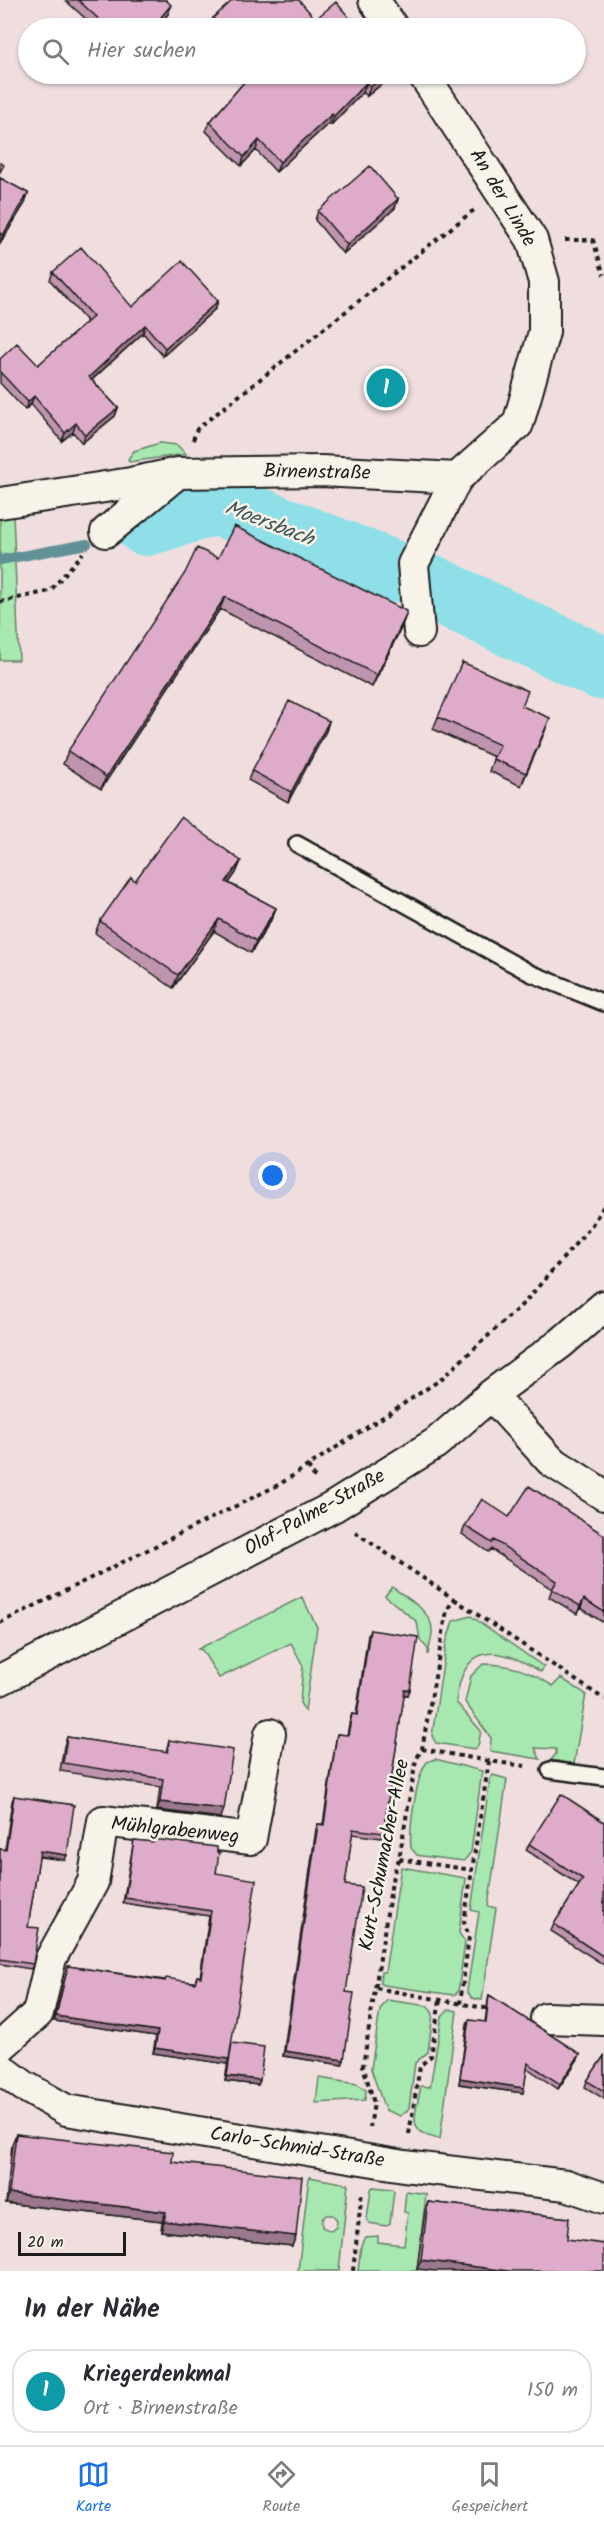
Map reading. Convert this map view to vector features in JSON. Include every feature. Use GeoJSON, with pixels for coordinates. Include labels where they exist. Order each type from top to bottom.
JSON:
{"type":"FeatureCollection","features":[{"type":"Feature","properties":{"kind":"street"},"geometry":{"type":"LineString","coordinates":[[374,0],[386,18]]}},
{"type":"Feature","properties":{"kind":"street","name":"An der Linde"},"geometry":{"type":"LineString","coordinates":[[430,84],[532,240],[544,282],[544,332],[518,424],[457,478]]}},
{"type":"Feature","properties":{"kind":"street","name":"Birnenstraße"},"geometry":{"type":"LineString","coordinates":[[0,503],[131,483],[178,473],[321,471],[457,478]]}},
{"type":"Feature","properties":{"kind":"street"},"geometry":{"type":"LineString","coordinates":[[106,532],[178,473]]}},
{"type":"Feature","properties":{"kind":"street"},"geometry":{"type":"LineString","coordinates":[[419,632],[413,564],[457,478]]}},
{"type":"Feature","properties":{"kind":"street","name":"Olof-Palme-Straße"},"geometry":{"type":"LineString","coordinates":[[0,1680],[333,1508],[435,1443],[491,1395],[604,1306]]}},
{"type":"Feature","properties":{"kind":"street"},"geometry":{"type":"LineString","coordinates":[[491,1395],[551,1461],[604,1495]]}},
{"type":"Feature","properties":{"kind":"street","name":"Mühlgrabenweg"},"geometry":{"type":"LineString","coordinates":[[0,2047],[38,2013],[51,1958],[93,1882],[103,1821],[250,1839],[270,1734]]}},
{"type":"Feature","properties":{"kind":"street"},"geometry":{"type":"LineString","coordinates":[[546,2018],[604,2020]]}},
{"type":"Feature","properties":{"kind":"street","name":"Carlo-Schmid-Straße"},"geometry":{"type":"LineString","coordinates":[[0,2068],[24,2086],[66,2110],[404,2166],[566,2185],[604,2198]]}},
{"type":"Feature","properties":{"kind":"lane"},"geometry":{"type":"LineString","coordinates":[[297,844],[530,973],[604,1003]]}},
{"type":"Feature","properties":{"kind":"lane"},"geometry":{"type":"LineString","coordinates":[[550,1770],[604,1777]]}},
{"type":"Feature","properties":{"kind":"path"},"geometry":{"type":"LineString","coordinates":[[178,473],[197,429],[500,190]]}},
{"type":"Feature","properties":{"kind":"path"},"geometry":{"type":"LineString","coordinates":[[532,240],[593,240],[604,275]]}},
{"type":"Feature","properties":{"kind":"path"},"geometry":{"type":"LineString","coordinates":[[0,602],[50,591],[73,564]]}},
{"type":"Feature","properties":{"kind":"path"},"geometry":{"type":"LineString","coordinates":[[0,1623],[280,1484],[440,1380],[525,1302],[604,1206]]}},
{"type":"Feature","properties":{"kind":"path"},"geometry":{"type":"LineString","coordinates":[[333,1508],[351,1528],[604,1699]]}},
{"type":"Feature","properties":{"kind":"path","name":"Kurt-Schumacher-Allee"},"geometry":{"type":"LineString","coordinates":[[353,2271],[365,2160],[374,2103],[363,2066],[393,1875],[399,1859],[416,1760],[422,1749],[447,1610],[454,1599]]}},
{"type":"Feature","properties":{"kind":"path"},"geometry":{"type":"LineString","coordinates":[[422,1749],[550,1770]]}},
{"type":"Feature","properties":{"kind":"path"},"geometry":{"type":"LineString","coordinates":[[460,2004],[469,1937],[464,1922],[489,1761]]}},
{"type":"Feature","properties":{"kind":"path"},"geometry":{"type":"LineString","coordinates":[[399,1859],[472,1870]]}},
{"type":"Feature","properties":{"kind":"path"},"geometry":{"type":"LineString","coordinates":[[376,1988],[492,2009]]}},
{"type":"Feature","properties":{"kind":"path"},"geometry":{"type":"LineString","coordinates":[[404,2166],[420,2066],[431,2056],[440,2000]]}},
{"type":"Feature","properties":{"kind":"green space"},"geometry":{"type":"Polygon","coordinates":[[[160,443],[177,445],[186,454],[129,462],[128,459],[134,451],[160,443]]]}},
{"type":"Feature","properties":{"kind":"green space"},"geometry":{"type":"Polygon","coordinates":[[[13,513],[19,660],[0,660],[0,515],[13,513]]]}},
{"type":"Feature","properties":{"kind":"green space"},"geometry":{"type":"Polygon","coordinates":[[[392,1587],[418,1606],[428,1618],[432,1637],[428,1655],[428,1649],[420,1640],[417,1622],[385,1596],[392,1587]]]}},
{"type":"Feature","properties":{"kind":"green space"},"geometry":{"type":"Polygon","coordinates":[[[302,1597],[317,1627],[305,1711],[300,1703],[303,1666],[291,1643],[219,1678],[202,1650],[198,1649],[302,1597]]]}},
{"type":"Feature","properties":{"kind":"green space"},"geometry":{"type":"Polygon","coordinates":[[[471,1616],[544,1667],[541,1672],[510,1656],[497,1653],[485,1654],[474,1659],[466,1668],[460,1682],[456,1702],[481,1731],[478,1746],[475,1749],[436,1743],[432,1736],[446,1644],[453,1621],[471,1616]]]}},
{"type":"Feature","properties":{"kind":"green space"},"geometry":{"type":"Polygon","coordinates":[[[483,1664],[520,1669],[553,1686],[561,1678],[586,1694],[574,1764],[551,1760],[556,1754],[556,1749],[535,1748],[540,1759],[490,1751],[491,1738],[465,1702],[471,1676],[483,1664]]]}},
{"type":"Feature","properties":{"kind":"green space"},"geometry":{"type":"Polygon","coordinates":[[[435,1759],[482,1771],[471,1852],[464,1861],[417,1855],[411,1848],[412,1816],[420,1778],[427,1762],[435,1759]]]}},
{"type":"Feature","properties":{"kind":"green space"},"geometry":{"type":"Polygon","coordinates":[[[493,1775],[507,1779],[488,1906],[496,1908],[482,2000],[472,1998],[467,1991],[479,1912],[471,1910],[490,1779],[493,1775]]]}},
{"type":"Feature","properties":{"kind":"green space"},"geometry":{"type":"Polygon","coordinates":[[[401,1867],[466,1878],[459,1933],[465,1942],[458,1992],[454,1995],[380,1983],[381,1972],[385,1972],[401,1867]]]}},
{"type":"Feature","properties":{"kind":"green space"},"geometry":{"type":"Polygon","coordinates":[[[387,2000],[428,2006],[433,2014],[428,2052],[415,2063],[409,2108],[400,2116],[385,2110],[371,2069],[380,2010],[387,2000]]]}},
{"type":"Feature","properties":{"kind":"green space"},"geometry":{"type":"Polygon","coordinates":[[[449,2009],[457,2011],[440,2139],[421,2132],[415,2121],[415,2114],[421,2086],[430,2087],[442,2016],[449,2009]]]}},
{"type":"Feature","properties":{"kind":"green space"},"geometry":{"type":"Polygon","coordinates":[[[319,2078],[357,2084],[366,2090],[365,2100],[316,2103],[319,2078]]]}},
{"type":"Feature","properties":{"kind":"green space"},"geometry":{"type":"Polygon","coordinates":[[[309,2177],[348,2184],[339,2271],[298,2271],[309,2177]],[[326,2215],[322,2219],[322,2227],[331,2231],[336,2227],[337,2220],[333,2215],[326,2215]]]}},
{"type":"Feature","properties":{"kind":"green space"},"geometry":{"type":"Polygon","coordinates":[[[373,2187],[394,2191],[390,2223],[386,2226],[369,2223],[367,2219],[373,2187]]]}},
{"type":"Feature","properties":{"kind":"green space"},"geometry":{"type":"Polygon","coordinates":[[[406,2191],[426,2194],[417,2271],[358,2271],[361,2245],[365,2237],[378,2236],[378,2242],[404,2245],[408,2213],[404,2212],[406,2191]]]}},
{"type":"Feature","properties":{"kind":"building"},"geometry":{"type":"Polygon","coordinates":[[[78,0],[166,0],[171,5],[160,18],[98,18],[78,0]]]}},
{"type":"Feature","properties":{"kind":"building"},"geometry":{"type":"Polygon","coordinates":[[[233,0],[299,0],[314,18],[213,18],[233,0]]]}},
{"type":"Feature","properties":{"kind":"building"},"geometry":{"type":"Polygon","coordinates":[[[336,2],[350,18],[319,18],[336,2]]]}},
{"type":"Feature","properties":{"kind":"building"},"geometry":{"type":"Polygon","coordinates":[[[242,84],[365,84],[334,116],[332,114],[280,162],[259,140],[244,157],[210,122],[242,84]]]}},
{"type":"Feature","properties":{"kind":"building"},"geometry":{"type":"Polygon","coordinates":[[[370,166],[398,199],[347,245],[318,211],[370,166]]]}},
{"type":"Feature","properties":{"kind":"building"},"geometry":{"type":"Polygon","coordinates":[[[0,178],[28,193],[3,235],[0,234],[0,178]]]}},
{"type":"Feature","properties":{"kind":"building"},"geometry":{"type":"Polygon","coordinates":[[[81,247],[132,307],[182,261],[218,301],[165,348],[145,325],[89,377],[118,408],[85,435],[76,423],[65,433],[34,396],[28,402],[0,372],[0,359],[17,343],[38,365],[93,317],[53,272],[81,247]]]}},
{"type":"Feature","properties":{"kind":"building"},"geometry":{"type":"Polygon","coordinates":[[[234,526],[406,611],[377,675],[225,597],[106,777],[68,751],[185,573],[197,548],[218,558],[234,526]]]}},
{"type":"Feature","properties":{"kind":"building"},"geometry":{"type":"Polygon","coordinates":[[[462,662],[528,691],[522,706],[550,718],[526,773],[493,759],[500,745],[438,717],[462,662]]]}},
{"type":"Feature","properties":{"kind":"building"},"geometry":{"type":"Polygon","coordinates":[[[289,701],[329,721],[291,792],[252,771],[289,701]]]}},
{"type":"Feature","properties":{"kind":"building"},"geometry":{"type":"Polygon","coordinates":[[[181,817],[241,861],[226,882],[276,908],[256,941],[219,919],[178,975],[100,921],[131,877],[135,881],[181,817]]]}},
{"type":"Feature","properties":{"kind":"building"},"geometry":{"type":"Polygon","coordinates":[[[529,1486],[604,1535],[604,1612],[584,1599],[580,1606],[552,1589],[557,1581],[494,1540],[492,1543],[465,1526],[482,1499],[509,1517],[529,1486]]]}},
{"type":"Feature","properties":{"kind":"building"},"geometry":{"type":"Polygon","coordinates":[[[370,1630],[418,1637],[410,1690],[405,1690],[383,1833],[353,1829],[345,1885],[362,1887],[346,1992],[354,1993],[344,2060],[285,2051],[318,1824],[324,1825],[337,1734],[348,1735],[352,1714],[357,1715],[370,1630]]]}},
{"type":"Feature","properties":{"kind":"building"},"geometry":{"type":"Polygon","coordinates":[[[67,1737],[168,1752],[169,1740],[233,1750],[224,1809],[160,1802],[163,1779],[63,1763],[67,1737]]]}},
{"type":"Feature","properties":{"kind":"building"},"geometry":{"type":"Polygon","coordinates":[[[561,1794],[604,1822],[604,1957],[554,1924],[583,1879],[529,1844],[561,1794]]]}},
{"type":"Feature","properties":{"kind":"building"},"geometry":{"type":"Polygon","coordinates":[[[14,1796],[74,1805],[67,1855],[40,1851],[28,1927],[39,1928],[33,1964],[0,1959],[0,1849],[6,1850],[14,1796]]]}},
{"type":"Feature","properties":{"kind":"building"},"geometry":{"type":"Polygon","coordinates":[[[153,1839],[217,1847],[219,1853],[216,1873],[256,1880],[229,2059],[155,2048],[158,2031],[56,2016],[68,1966],[165,1981],[166,1978],[195,1983],[197,1976],[201,1977],[211,1911],[125,1898],[134,1840],[153,1842],[153,1839]]]}},
{"type":"Feature","properties":{"kind":"building"},"geometry":{"type":"Polygon","coordinates":[[[489,1995],[580,2054],[560,2084],[528,2063],[524,2088],[460,2078],[469,2020],[486,2022],[489,1995]]]}},
{"type":"Feature","properties":{"kind":"building"},"geometry":{"type":"Polygon","coordinates":[[[232,2043],[264,2047],[260,2080],[227,2076],[232,2043]]]}},
{"type":"Feature","properties":{"kind":"building"},"geometry":{"type":"Polygon","coordinates":[[[604,2056],[604,2091],[587,2081],[604,2056]]]}},
{"type":"Feature","properties":{"kind":"building"},"geometry":{"type":"Polygon","coordinates":[[[16,2134],[173,2152],[172,2162],[302,2177],[296,2236],[164,2221],[166,2212],[9,2193],[16,2134]]]}},
{"type":"Feature","properties":{"kind":"building"},"geometry":{"type":"Polygon","coordinates":[[[428,2202],[569,2218],[567,2239],[604,2244],[604,2271],[509,2271],[421,2260],[428,2202]]]}},
{"type":"Feature","properties":{"kind":"waterway","name":"Moersbach"},"geometry":{"type":"LineString","coordinates":[[146,524],[216,503],[390,571]]}},
{"type":"Feature","properties":{"kind":"waterway","name":"Moersbach"},"geometry":{"type":"LineString","coordinates":[[0,560],[87,544]]}},
{"type":"Feature","properties":{"kind":"waterway","name":"Moersbach"},"geometry":{"type":"LineString","coordinates":[[431,587],[601,668]]}},
{"type":"Feature","properties":{"kind":"place","name":"Kriegerdenkmal"},"geometry":{"type":"Point","coordinates":[386,388]}}]}
